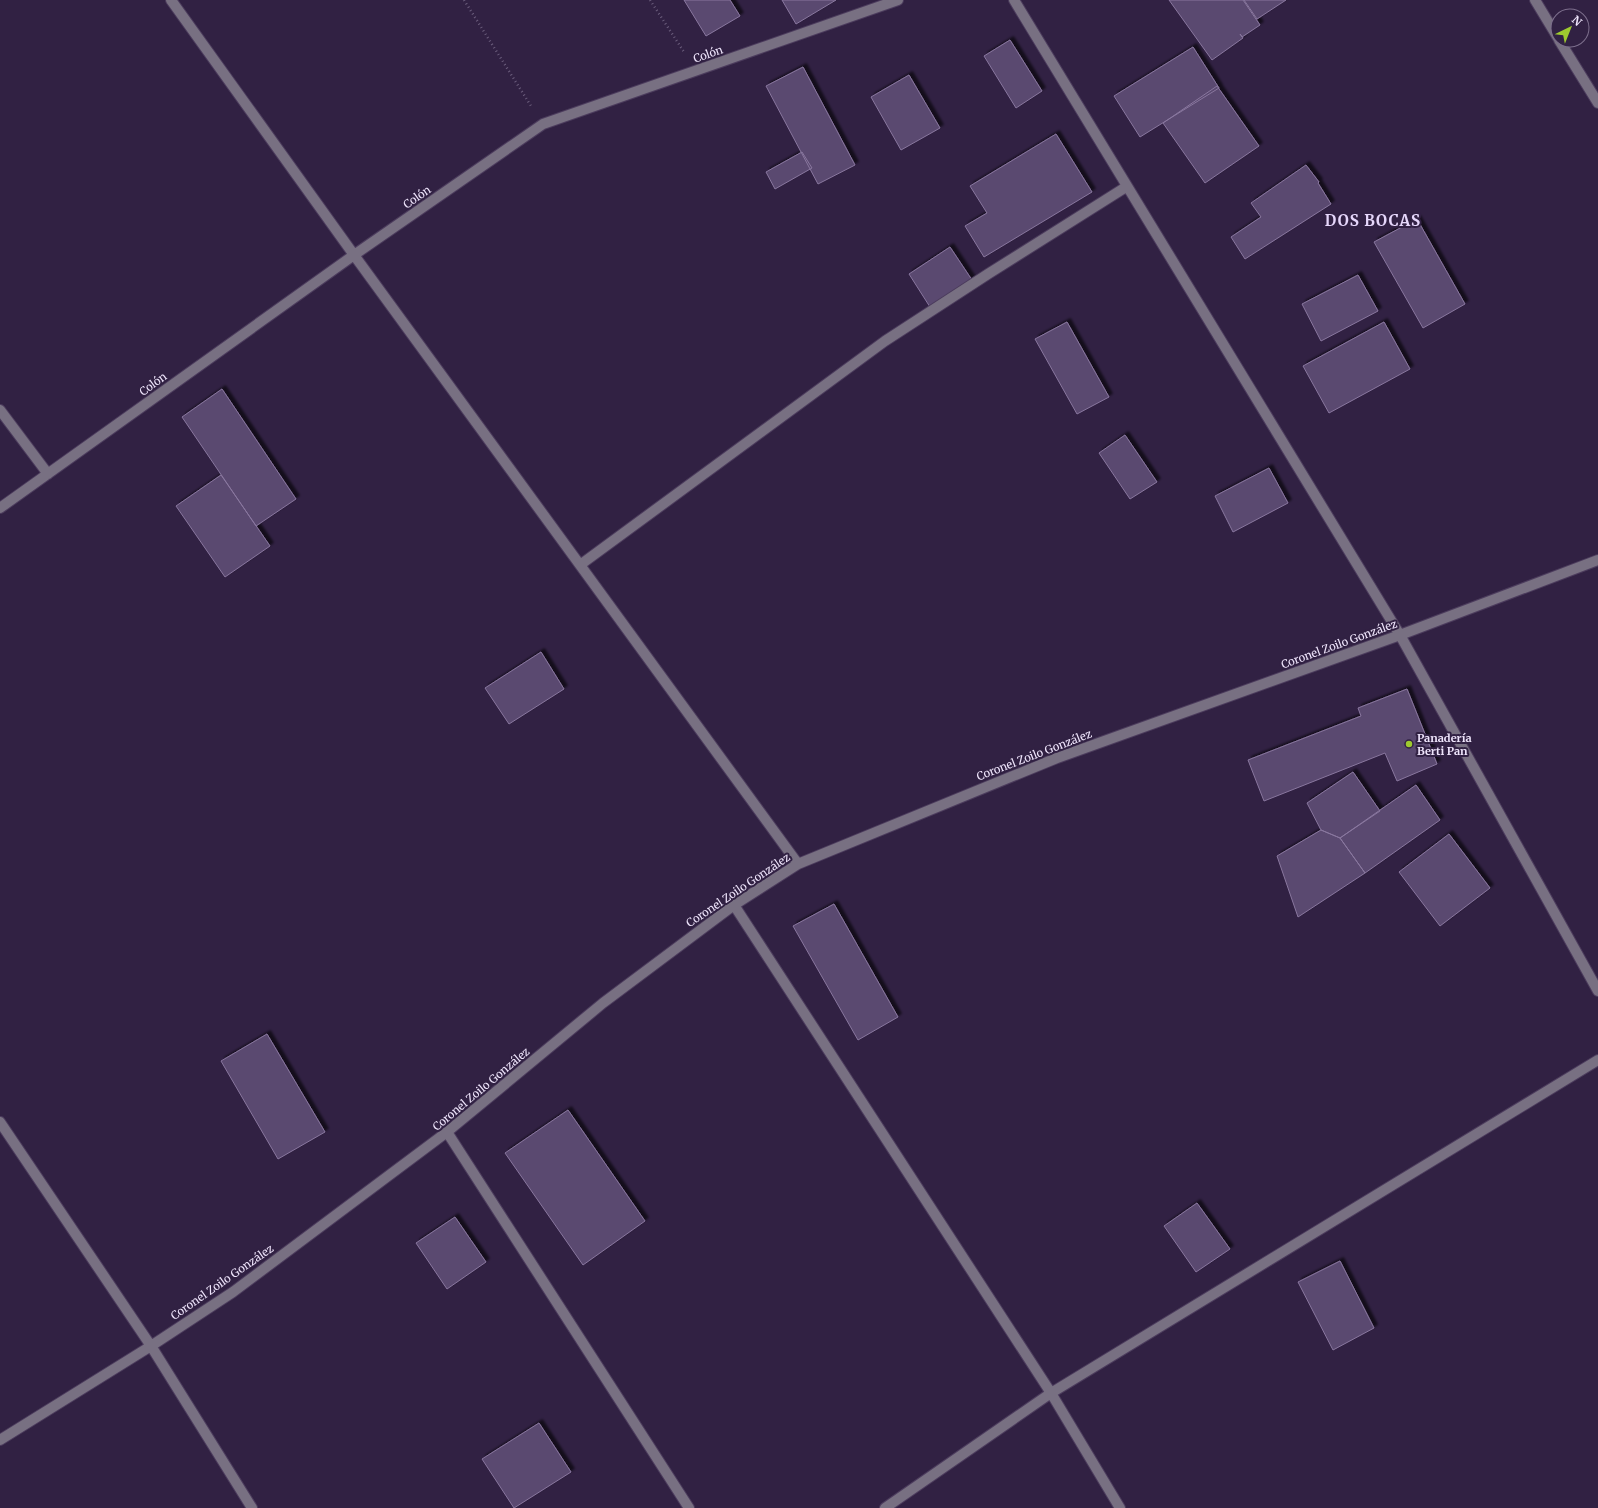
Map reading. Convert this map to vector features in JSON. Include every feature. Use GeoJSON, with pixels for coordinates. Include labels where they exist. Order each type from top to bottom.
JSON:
{"type":"FeatureCollection","features":[{"type":"Feature","properties":{"kind":"street"},"geometry":{"type":"LineString","coordinates":[[171,0],[354,256],[798,864]]}},
{"type":"Feature","properties":{"kind":"street","name":"Colón"},"geometry":{"type":"LineString","coordinates":[[0,508],[354,256],[543,124],[898,0]]}},
{"type":"Feature","properties":{"kind":"street"},"geometry":{"type":"LineString","coordinates":[[1014,0],[1400,635],[1598,991]]}},
{"type":"Feature","properties":{"kind":"street"},"geometry":{"type":"LineString","coordinates":[[1534,0],[1550,25]]}},
{"type":"Feature","properties":{"kind":"street"},"geometry":{"type":"LineString","coordinates":[[1564,48],[1598,103]]}},
{"type":"Feature","properties":{"kind":"street"},"geometry":{"type":"LineString","coordinates":[[580,565],[885,341],[1126,186]]}},
{"type":"Feature","properties":{"kind":"street"},"geometry":{"type":"LineString","coordinates":[[0,410],[48,474]]}},
{"type":"Feature","properties":{"kind":"street","name":"Coronel Zoilo González"},"geometry":{"type":"LineString","coordinates":[[0,1440],[151,1346],[233,1292],[447,1132],[603,1003],[734,905],[798,864],[1057,758],[1400,635],[1598,560]]}},
{"type":"Feature","properties":{"kind":"street"},"geometry":{"type":"LineString","coordinates":[[734,905],[1050,1393],[1120,1508]]}},
{"type":"Feature","properties":{"kind":"street"},"geometry":{"type":"LineString","coordinates":[[885,1508],[1050,1393],[1354,1210],[1598,1060]]}},
{"type":"Feature","properties":{"kind":"street"},"geometry":{"type":"LineString","coordinates":[[0,1122],[151,1346],[252,1508]]}},
{"type":"Feature","properties":{"kind":"street"},"geometry":{"type":"LineString","coordinates":[[447,1132],[689,1508]]}},
{"type":"Feature","properties":{"kind":"path"},"geometry":{"type":"LineString","coordinates":[[464,0],[543,124]]}},
{"type":"Feature","properties":{"kind":"path"},"geometry":{"type":"LineString","coordinates":[[650,0],[696,71]]}},
{"type":"Feature","properties":{"kind":"building"},"geometry":{"type":"Polygon","coordinates":[[[684,0],[730,0],[740,16],[706,36],[684,0]]]}},
{"type":"Feature","properties":{"kind":"building"},"geometry":{"type":"Polygon","coordinates":[[[782,0],[836,0],[796,24],[782,0]]]}},
{"type":"Feature","properties":{"kind":"building"},"geometry":{"type":"Polygon","coordinates":[[[1169,0],[1243,0],[1260,25],[1212,60],[1169,0]]]}},
{"type":"Feature","properties":{"kind":"building"},"geometry":{"type":"Polygon","coordinates":[[[1244,0],[1286,0],[1257,19],[1244,0]]]}},
{"type":"Feature","properties":{"kind":"building"},"geometry":{"type":"Polygon","coordinates":[[[1010,40],[1042,91],[1016,108],[984,56],[1010,40]]]}},
{"type":"Feature","properties":{"kind":"building"},"geometry":{"type":"Polygon","coordinates":[[[1193,47],[1219,88],[1140,137],[1114,96],[1193,47]]]}},
{"type":"Feature","properties":{"kind":"building"},"geometry":{"type":"Polygon","coordinates":[[[803,67],[855,165],[818,184],[766,86],[803,67]]]}},
{"type":"Feature","properties":{"kind":"building"},"geometry":{"type":"Polygon","coordinates":[[[909,75],[940,128],[901,150],[871,97],[909,75]]]}},
{"type":"Feature","properties":{"kind":"building"},"geometry":{"type":"Polygon","coordinates":[[[1217,86],[1259,146],[1205,183],[1163,123],[1217,86]]]}},
{"type":"Feature","properties":{"kind":"building"},"geometry":{"type":"Polygon","coordinates":[[[1056,134],[1092,192],[984,257],[965,226],[987,213],[970,186],[1056,134]]]}},
{"type":"Feature","properties":{"kind":"building"},"geometry":{"type":"Polygon","coordinates":[[[802,152],[812,168],[775,189],[766,172],[802,152]]]}},
{"type":"Feature","properties":{"kind":"building"},"geometry":{"type":"Polygon","coordinates":[[[1306,165],[1319,182],[1318,183],[1331,204],[1245,259],[1231,237],[1261,217],[1251,203],[1306,165]]]}},
{"type":"Feature","properties":{"kind":"building"},"geometry":{"type":"Polygon","coordinates":[[[1417,219],[1465,304],[1423,328],[1374,242],[1417,219]]]}},
{"type":"Feature","properties":{"kind":"building"},"geometry":{"type":"Polygon","coordinates":[[[950,247],[972,280],[930,307],[909,274],[950,247]]]}},
{"type":"Feature","properties":{"kind":"building"},"geometry":{"type":"Polygon","coordinates":[[[1358,275],[1378,311],[1321,341],[1302,304],[1358,275]]]}},
{"type":"Feature","properties":{"kind":"building"},"geometry":{"type":"Polygon","coordinates":[[[1067,322],[1109,397],[1077,414],[1035,339],[1067,322]]]}},
{"type":"Feature","properties":{"kind":"building"},"geometry":{"type":"Polygon","coordinates":[[[1384,322],[1410,369],[1329,413],[1303,366],[1384,322]]]}},
{"type":"Feature","properties":{"kind":"building"},"geometry":{"type":"Polygon","coordinates":[[[222,389],[296,499],[256,526],[182,417],[222,389]]]}},
{"type":"Feature","properties":{"kind":"building"},"geometry":{"type":"Polygon","coordinates":[[[1125,435],[1157,482],[1130,499],[1099,453],[1125,435]]]}},
{"type":"Feature","properties":{"kind":"building"},"geometry":{"type":"Polygon","coordinates":[[[1269,468],[1288,503],[1233,532],[1215,496],[1269,468]]]}},
{"type":"Feature","properties":{"kind":"building"},"geometry":{"type":"Polygon","coordinates":[[[221,475],[270,546],[225,577],[176,506],[221,475]]]}},
{"type":"Feature","properties":{"kind":"building"},"geometry":{"type":"Polygon","coordinates":[[[541,652],[564,689],[509,724],[485,688],[541,652]]]}},
{"type":"Feature","properties":{"kind":"building"},"geometry":{"type":"Polygon","coordinates":[[[1407,689],[1437,764],[1397,781],[1385,753],[1264,801],[1248,760],[1361,716],[1358,708],[1407,689]]]}},
{"type":"Feature","properties":{"kind":"building"},"geometry":{"type":"Polygon","coordinates":[[[1353,772],[1380,811],[1340,838],[1321,830],[1307,803],[1353,772]]]}},
{"type":"Feature","properties":{"kind":"building"},"geometry":{"type":"Polygon","coordinates":[[[1416,785],[1440,820],[1365,873],[1340,838],[1416,785]]]}},
{"type":"Feature","properties":{"kind":"building"},"geometry":{"type":"Polygon","coordinates":[[[1321,830],[1340,838],[1365,873],[1298,917],[1277,856],[1321,830]]]}},
{"type":"Feature","properties":{"kind":"building"},"geometry":{"type":"Polygon","coordinates":[[[1449,834],[1490,888],[1440,926],[1399,872],[1449,834]]]}},
{"type":"Feature","properties":{"kind":"building"},"geometry":{"type":"Polygon","coordinates":[[[834,904],[898,1017],[858,1040],[793,926],[834,904]]]}},
{"type":"Feature","properties":{"kind":"building"},"geometry":{"type":"Polygon","coordinates":[[[267,1034],[325,1132],[278,1159],[221,1061],[267,1034]]]}},
{"type":"Feature","properties":{"kind":"building"},"geometry":{"type":"Polygon","coordinates":[[[568,1110],[645,1221],[583,1265],[505,1153],[568,1110]]]}},
{"type":"Feature","properties":{"kind":"building"},"geometry":{"type":"Polygon","coordinates":[[[1197,1203],[1230,1249],[1196,1272],[1164,1226],[1197,1203]]]}},
{"type":"Feature","properties":{"kind":"building"},"geometry":{"type":"Polygon","coordinates":[[[455,1217],[486,1262],[447,1289],[416,1243],[455,1217]]]}},
{"type":"Feature","properties":{"kind":"building"},"geometry":{"type":"Polygon","coordinates":[[[1340,1261],[1374,1328],[1333,1350],[1298,1282],[1340,1261]]]}},
{"type":"Feature","properties":{"kind":"building"},"geometry":{"type":"Polygon","coordinates":[[[539,1423],[571,1472],[514,1508],[482,1459],[539,1423]]]}},
{"type":"Feature","properties":{"kind":"place","name":"Panadería Berti Pan"},"geometry":{"type":"Point","coordinates":[1409,744]}},
{"type":"Feature","properties":{"kind":"district","name":"DOS BOCAS"},"geometry":{"type":"Point","coordinates":[1373,220]}}]}
